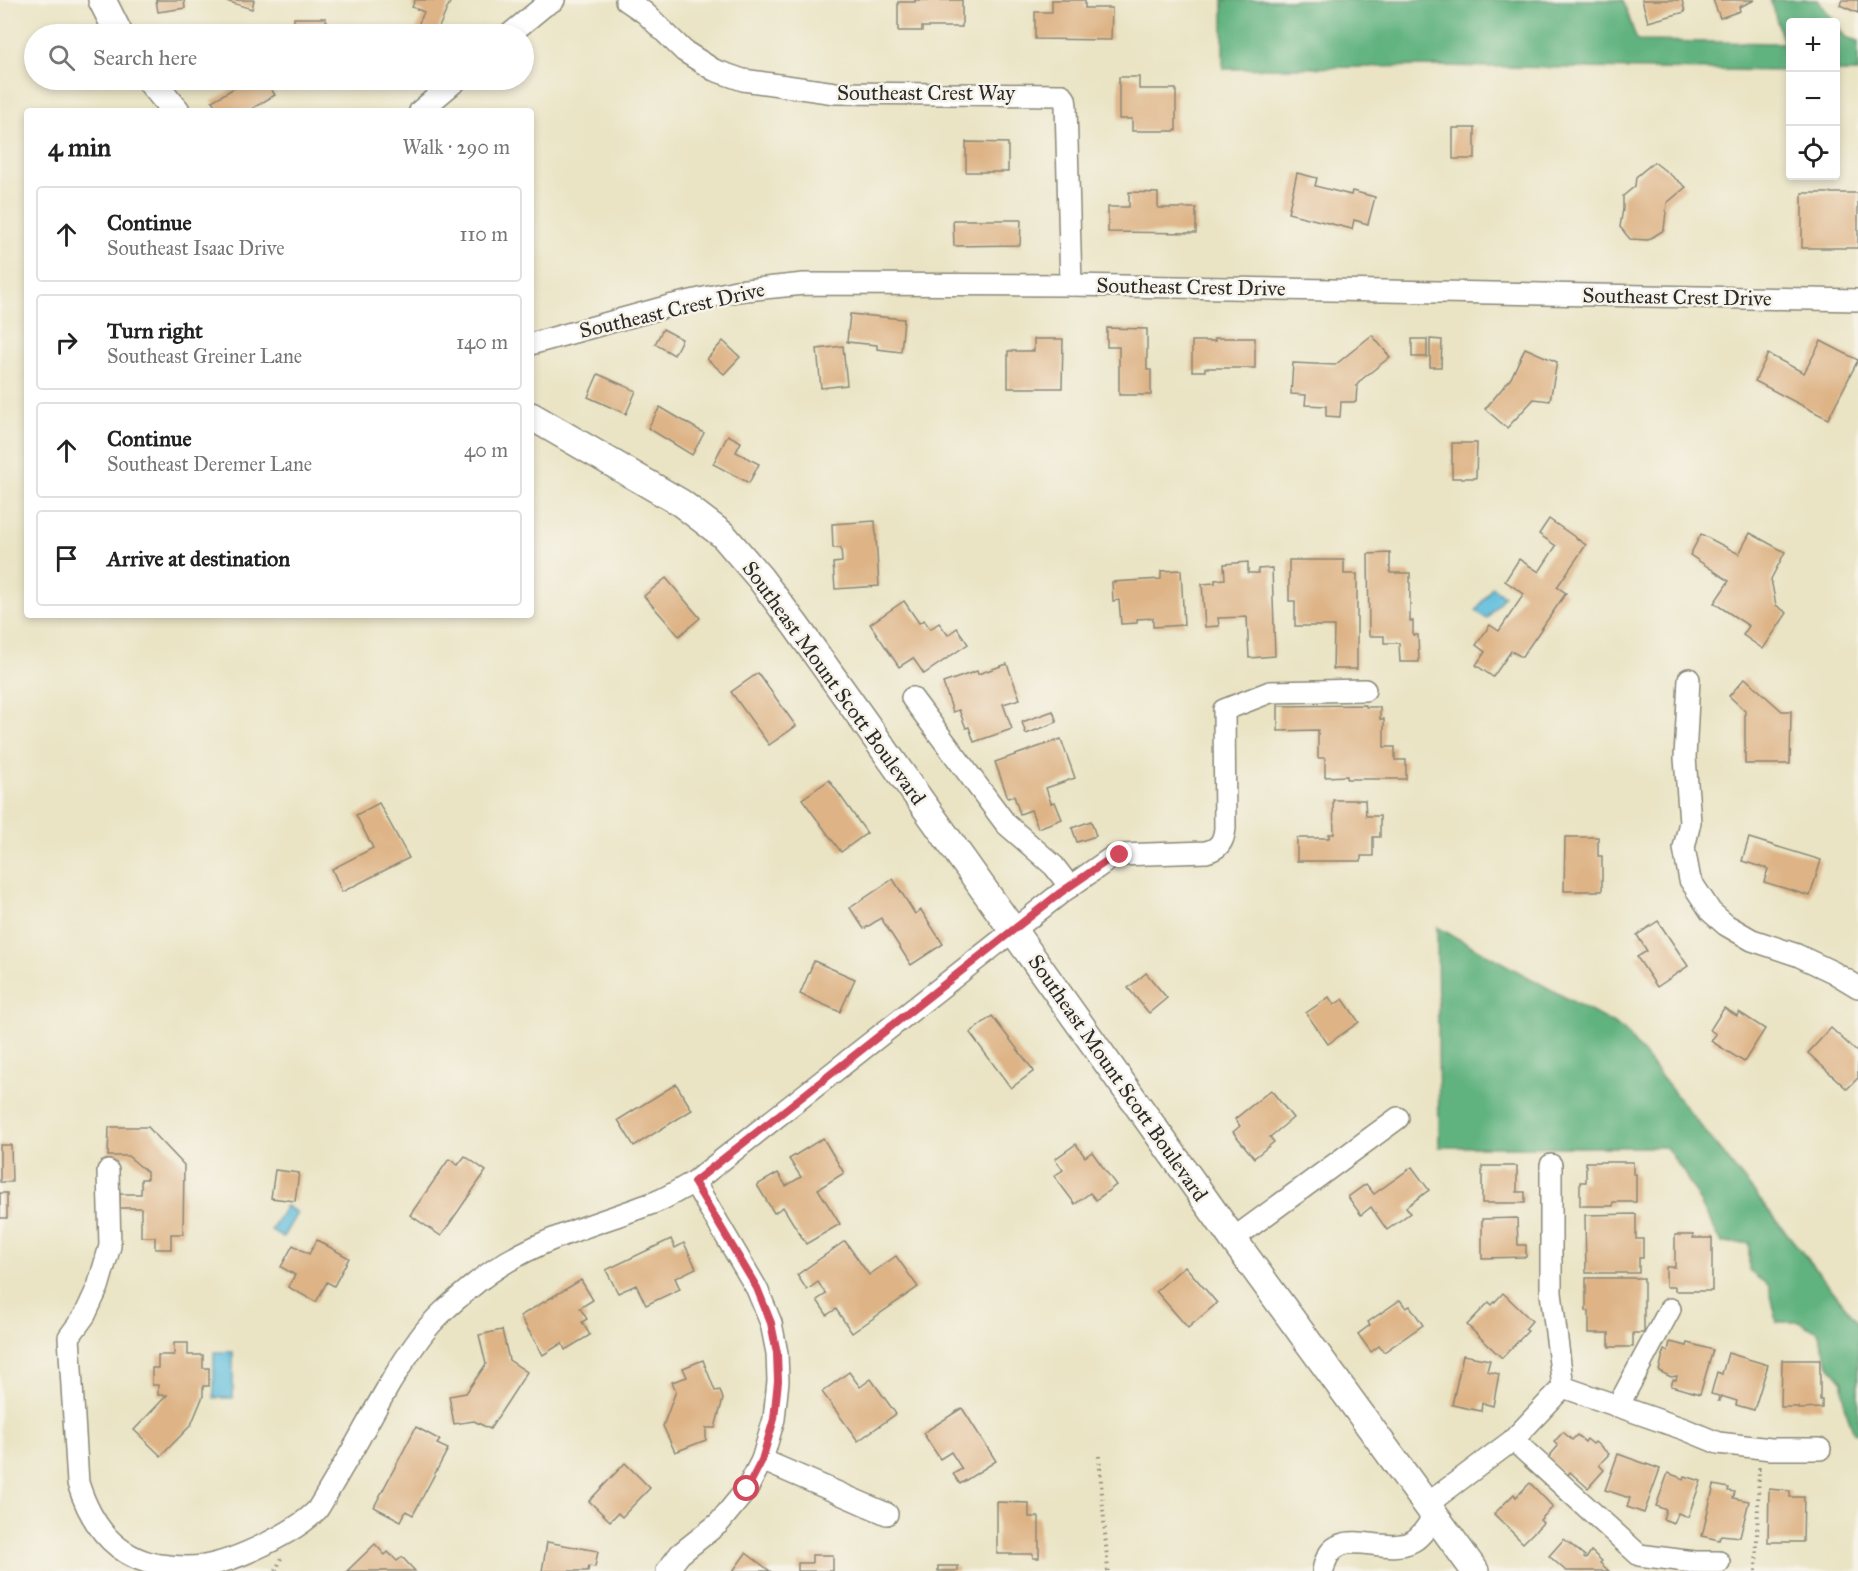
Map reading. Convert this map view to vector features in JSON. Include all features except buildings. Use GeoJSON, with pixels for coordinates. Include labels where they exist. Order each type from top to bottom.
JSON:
{"type":"FeatureCollection","features":[{"type":"Feature","properties":{"kind":"main road"},"geometry":{"type":"LineString","coordinates":[[102,0],[114,24]]}},
{"type":"Feature","properties":{"kind":"main road"},"geometry":{"type":"LineString","coordinates":[[158,90],[173,108]]}},
{"type":"Feature","properties":{"kind":"main road","name":"Southeast Mount Scott Boulevard"},"geometry":{"type":"LineString","coordinates":[[534,418],[681,503],[723,536],[739,553],[792,620],[1233,1239],[1475,1571]]}},
{"type":"Feature","properties":{"kind":"street"},"geometry":{"type":"LineString","coordinates":[[522,24],[554,0]]}},
{"type":"Feature","properties":{"kind":"street","name":"Southeast Crest Way"},"geometry":{"type":"LineString","coordinates":[[626,0],[645,13],[684,51],[714,70],[743,81],[835,93],[1062,95],[1066,106],[1071,285]]}},
{"type":"Feature","properties":{"kind":"street"},"geometry":{"type":"LineString","coordinates":[[424,108],[445,90]]}},
{"type":"Feature","properties":{"kind":"street","name":"Southeast Crest Drive"},"geometry":{"type":"LineString","coordinates":[[534,343],[669,306],[736,291],[804,284],[1071,285],[1858,300]]}},
{"type":"Feature","properties":{"kind":"street"},"geometry":{"type":"LineString","coordinates":[[1689,679],[1685,758],[1690,822],[1684,848],[1690,880],[1711,912],[1726,925],[1752,940],[1833,972],[1858,987]]}},
{"type":"Feature","properties":{"kind":"street"},"geometry":{"type":"LineString","coordinates":[[108,1171],[110,1246],[98,1287],[86,1315],[69,1337],[78,1483],[94,1523],[127,1553],[149,1563],[178,1568],[205,1566],[235,1557],[274,1539],[296,1526],[317,1509],[397,1371],[420,1337],[443,1311],[473,1285],[514,1257],[557,1236],[660,1200],[694,1182],[1013,931],[1111,858],[1120,855],[1214,850],[1225,837],[1224,710],[1270,692],[1365,690]]}},
{"type":"Feature","properties":{"kind":"street"},"geometry":{"type":"LineString","coordinates":[[912,698],[1006,824],[1054,866],[1070,887]]}},
{"type":"Feature","properties":{"kind":"street"},"geometry":{"type":"LineString","coordinates":[[1233,1239],[1398,1118]]}},
{"type":"Feature","properties":{"kind":"street"},"geometry":{"type":"LineString","coordinates":[[1551,1165],[1551,1293],[1563,1387]]}},
{"type":"Feature","properties":{"kind":"street"},"geometry":{"type":"LineString","coordinates":[[667,1571],[680,1554],[719,1523],[747,1489],[762,1460],[774,1419],[778,1381],[777,1353],[771,1323],[757,1288],[694,1182]]}},
{"type":"Feature","properties":{"kind":"street"},"geometry":{"type":"LineString","coordinates":[[1618,1406],[1670,1310]]}},
{"type":"Feature","properties":{"kind":"street"},"geometry":{"type":"LineString","coordinates":[[1563,1387],[1718,1443],[1771,1449],[1820,1449]]}},
{"type":"Feature","properties":{"kind":"street"},"geometry":{"type":"LineString","coordinates":[[1323,1571],[1327,1556],[1341,1544],[1351,1542],[1381,1545],[1406,1544],[1421,1535],[1430,1511],[1513,1440],[1563,1387]]}},
{"type":"Feature","properties":{"kind":"street"},"geometry":{"type":"LineString","coordinates":[[1513,1440],[1639,1555],[1694,1562],[1719,1562]]}},
{"type":"Feature","properties":{"kind":"street"},"geometry":{"type":"LineString","coordinates":[[762,1460],[887,1514]]}},
{"type":"Feature","properties":{"kind":"path"},"geometry":{"type":"LineString","coordinates":[[1756,1571],[1759,1469],[1772,1469],[1771,1449]]}},
{"type":"Feature","properties":{"kind":"path"},"geometry":{"type":"LineString","coordinates":[[1099,1456],[1108,1571]]}},
{"type":"Feature","properties":{"kind":"green space"},"geometry":{"type":"Polygon","coordinates":[[[1223,0],[1623,0],[1637,41],[1784,43],[1770,0],[1818,0],[1832,18],[1786,18],[1786,71],[1436,66],[1223,69],[1223,0]]]}},
{"type":"Feature","properties":{"kind":"green space"},"geometry":{"type":"Polygon","coordinates":[[[1840,30],[1845,37],[1858,41],[1858,72],[1840,72],[1840,30]]]}},
{"type":"Feature","properties":{"kind":"green space"},"geometry":{"type":"Polygon","coordinates":[[[1437,927],[1623,1029],[1858,1322],[1858,1434],[1854,1433],[1844,1405],[1843,1382],[1830,1367],[1818,1332],[1799,1322],[1777,1322],[1769,1286],[1749,1271],[1749,1243],[1722,1243],[1684,1173],[1666,1147],[1439,1147],[1437,927]]]}},
{"type":"Feature","properties":{"kind":"water"},"geometry":{"type":"Polygon","coordinates":[[[1492,587],[1504,596],[1487,619],[1476,611],[1492,587]]]}},
{"type":"Feature","properties":{"kind":"water"},"geometry":{"type":"Polygon","coordinates":[[[286,1206],[297,1213],[283,1237],[271,1230],[286,1206]]]}},
{"type":"Feature","properties":{"kind":"water"},"geometry":{"type":"Polygon","coordinates":[[[214,1352],[233,1352],[233,1398],[214,1398],[214,1352]]]}},
{"type":"Feature","properties":{"kind":"route"},"geometry":{"type":"LineString","coordinates":[[747,1489],[762,1460],[774,1419],[778,1381],[777,1353],[771,1323],[757,1288],[694,1182],[1060,893],[1111,858],[1120,855]]}}]}
